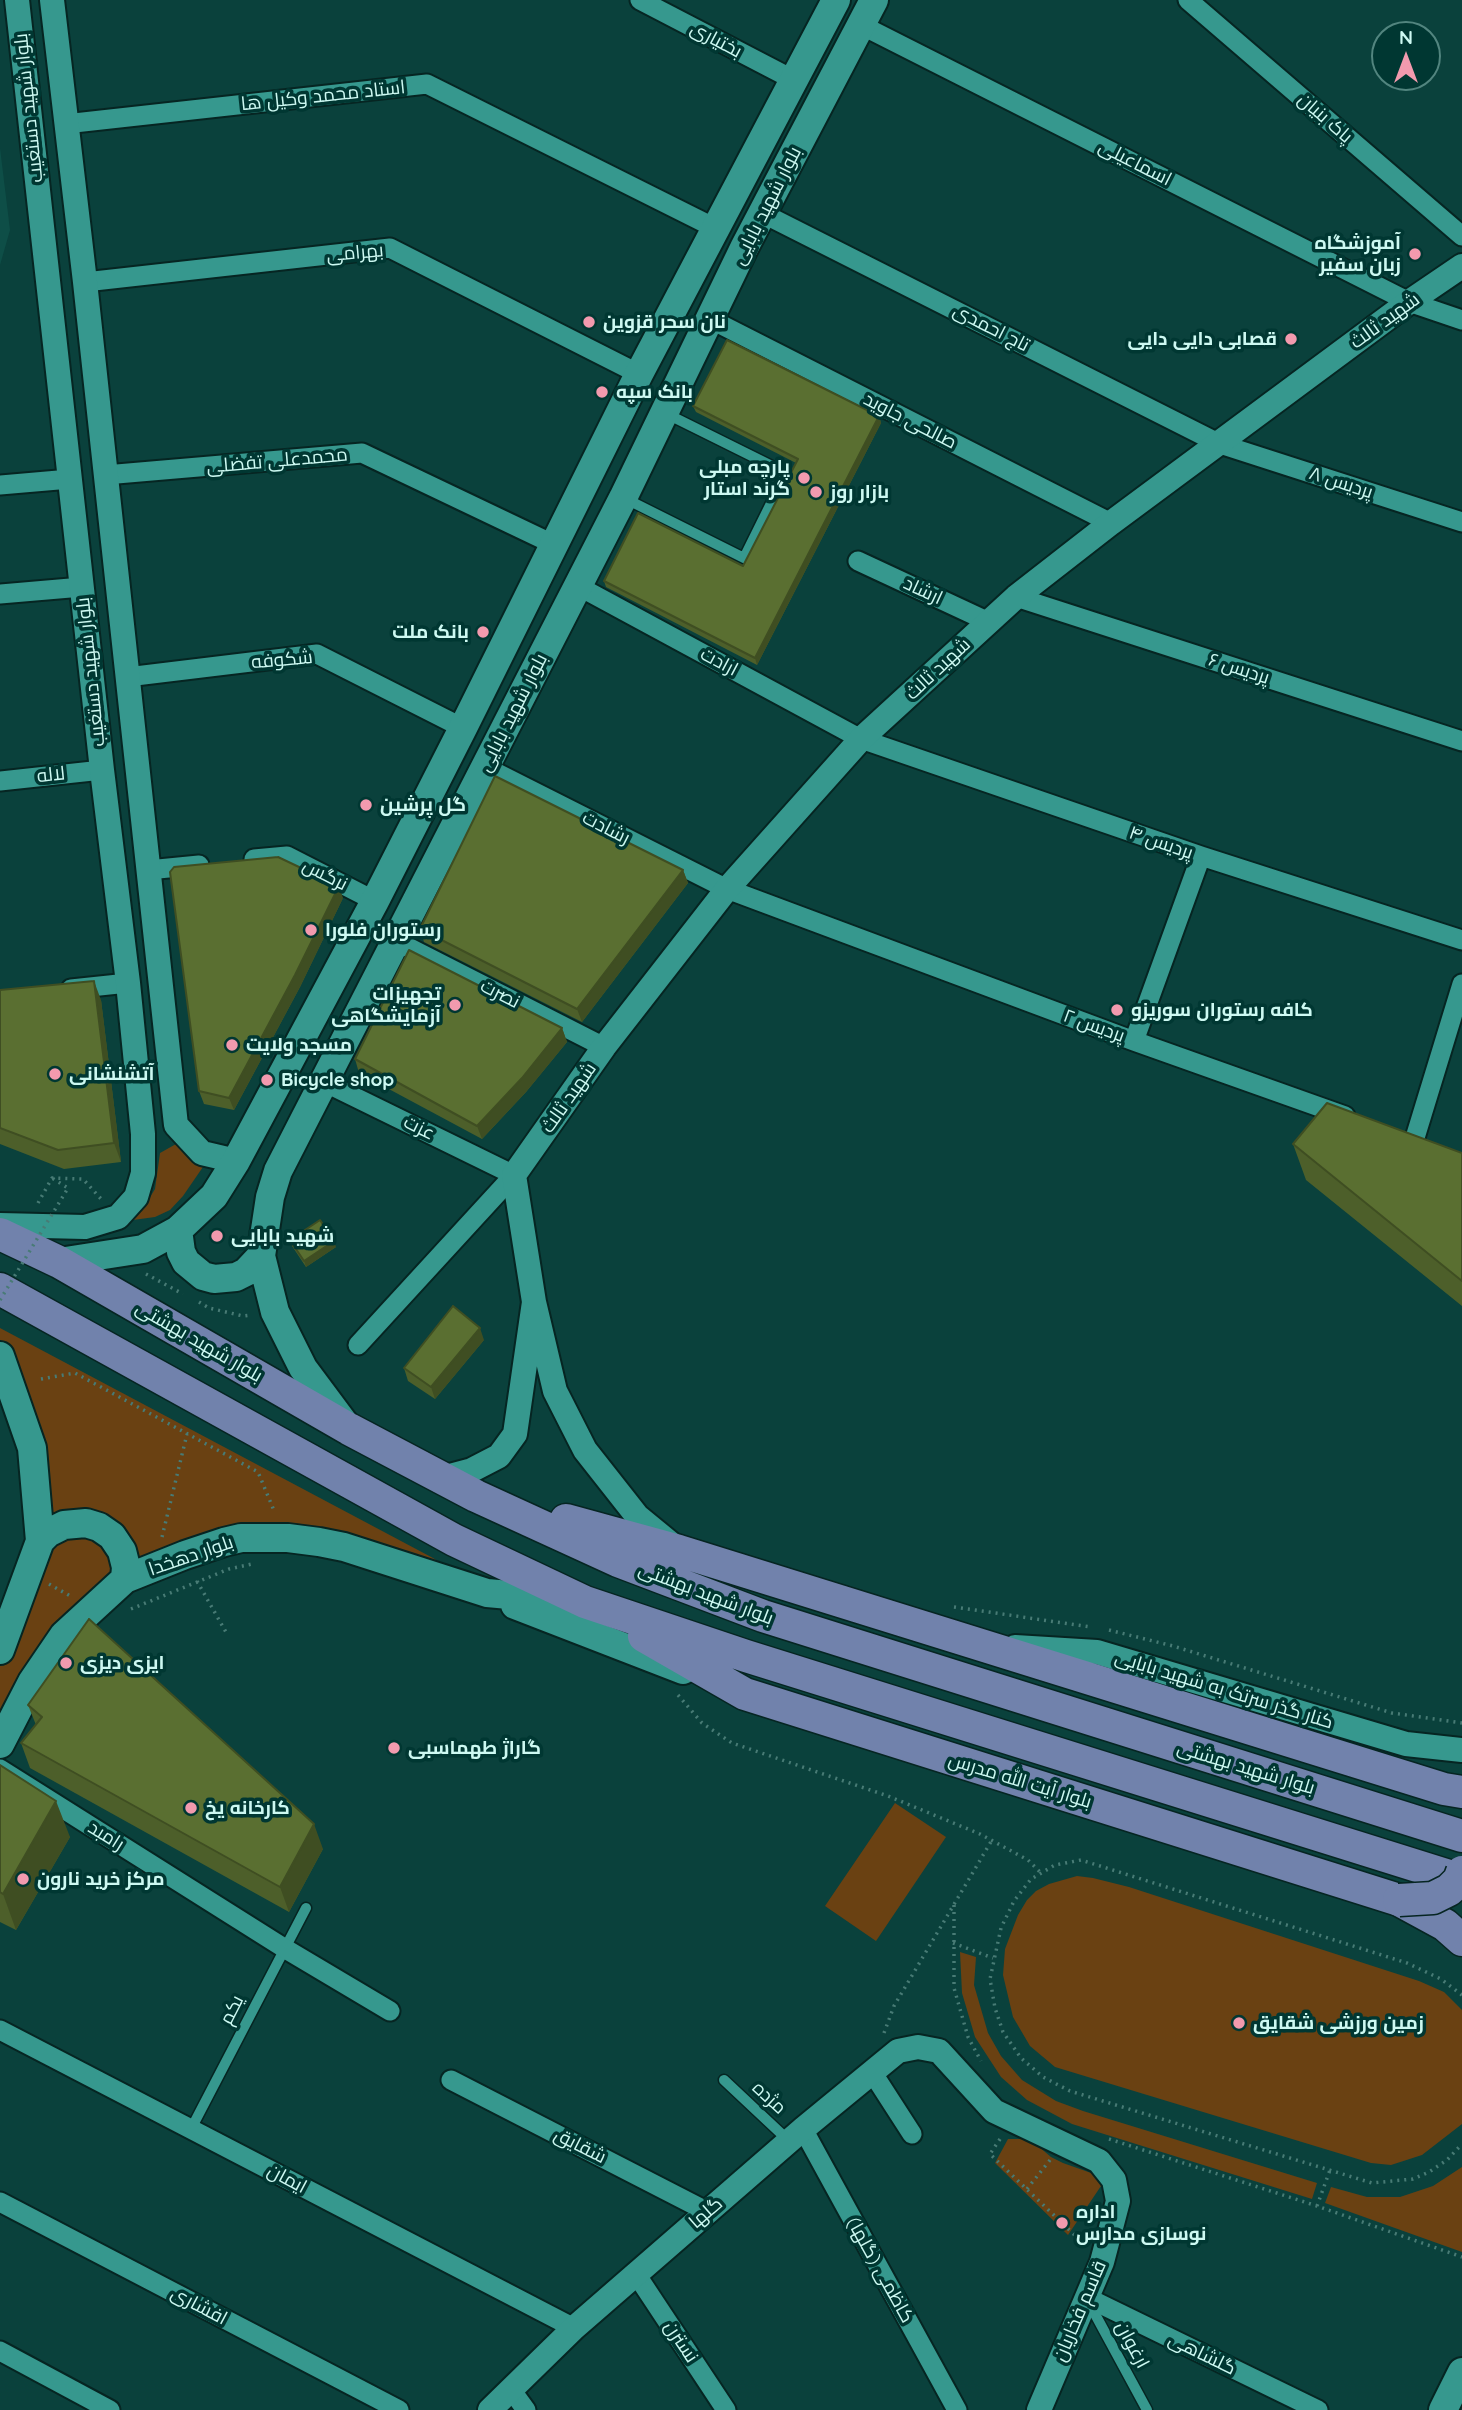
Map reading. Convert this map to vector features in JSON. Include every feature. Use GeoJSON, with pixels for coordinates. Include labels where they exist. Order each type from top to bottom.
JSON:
{"type":"FeatureCollection","features":[{"type":"Feature","properties":{"kind":"main road","name":"بلوار شهید بابایی"},"geometry":{"type":"LineString","coordinates":[[60,1262],[143,1249],[178,1230],[214,1196],[236,1161],[375,901],[639,374],[717,229],[792,79],[836,0]]}},
{"type":"Feature","properties":{"kind":"main road","name":"بلوار شهید بابایی"},"geometry":{"type":"LineString","coordinates":[[349,1429],[303,1368],[275,1312],[261,1256],[270,1197],[278,1171],[623,498],[762,213],[867,12]]}},
{"type":"Feature","properties":{"kind":"main road"},"geometry":{"type":"LineString","coordinates":[[178,1230],[181,1252],[186,1262],[203,1276],[214,1279],[236,1278],[246,1272],[261,1256]]}},
{"type":"Feature","properties":{"kind":"main road","name":"بلوار شهید بهشتی"},"geometry":{"type":"LineString","coordinates":[[0,1234],[60,1262],[349,1429],[476,1496],[618,1560],[763,1616],[1462,1836]]}},
{"type":"Feature","properties":{"kind":"main road"},"geometry":{"type":"LineString","coordinates":[[0,1289],[454,1540],[585,1601],[746,1656],[1462,1880]]}},
{"type":"Feature","properties":{"kind":"main road"},"geometry":{"type":"LineString","coordinates":[[0,1356],[32,1448],[40,1541]]}},
{"type":"Feature","properties":{"kind":"main road"},"geometry":{"type":"LineString","coordinates":[[476,1496],[679,1550],[1456,1795]]}},
{"type":"Feature","properties":{"kind":"main road"},"geometry":{"type":"LineString","coordinates":[[0,1650],[40,1541],[48,1533],[64,1525],[86,1523],[99,1527],[112,1536],[122,1551],[126,1567],[125,1579]]}},
{"type":"Feature","properties":{"kind":"main road","name":"بلوار دهخدا"},"geometry":{"type":"LineString","coordinates":[[0,1744],[32,1682],[64,1635],[125,1579],[224,1542],[241,1538],[288,1538],[344,1547],[487,1593],[585,1601]]}},
{"type":"Feature","properties":{"kind":"main road"},"geometry":{"type":"LineString","coordinates":[[487,1593],[745,1695]]}},
{"type":"Feature","properties":{"kind":"main road","name":"بلوار آیت الله مدرس"},"geometry":{"type":"LineString","coordinates":[[585,1601],[745,1695],[1399,1900],[1445,1924],[1462,1940]]}},
{"type":"Feature","properties":{"kind":"main road"},"geometry":{"type":"LineString","coordinates":[[1399,1900],[1433,1898],[1449,1890],[1459,1880],[1462,1872]]}},
{"type":"Feature","properties":{"kind":"main road"},"geometry":{"type":"LineString","coordinates":[[1443,2410],[1462,2372]]}},
{"type":"Feature","properties":{"kind":"street","name":"بلوار شهید دستغیب"},"geometry":{"type":"LineString","coordinates":[[0,1225],[85,1227],[118,1217],[136,1197],[143,1173],[143,1134],[128,983],[17,0]]}},
{"type":"Feature","properties":{"kind":"street","name":"بلوار شهید دستغیب"},"geometry":{"type":"LineString","coordinates":[[52,0],[176,1125]]}},
{"type":"Feature","properties":{"kind":"street","name":"بختیاری"},"geometry":{"type":"LineString","coordinates":[[640,0],[792,79]]}},
{"type":"Feature","properties":{"kind":"street","name":"پاک بنیان"},"geometry":{"type":"LineString","coordinates":[[1188,0],[1462,236]]}},
{"type":"Feature","properties":{"kind":"street","name":"اسماعیلی"},"geometry":{"type":"LineString","coordinates":[[867,12],[1409,302],[1462,320]]}},
{"type":"Feature","properties":{"kind":"street","name":"استاد محمد وکیل ها"},"geometry":{"type":"LineString","coordinates":[[65,124],[427,84],[717,229]]}},
{"type":"Feature","properties":{"kind":"street","name":"تاج احمدی"},"geometry":{"type":"LineString","coordinates":[[762,213],[1220,444]]}},
{"type":"Feature","properties":{"kind":"street","name":"بهرامی"},"geometry":{"type":"LineString","coordinates":[[85,282],[390,248],[639,374]]}},
{"type":"Feature","properties":{"kind":"street","name":"شهید ثالث"},"geometry":{"type":"LineString","coordinates":[[358,1345],[514,1175],[604,1047],[727,889],[861,739],[1016,597],[1111,523],[1409,302],[1462,266]]}},
{"type":"Feature","properties":{"kind":"street","name":"صالحی جاوید"},"geometry":{"type":"LineString","coordinates":[[710,319],[1111,523]]}},
{"type":"Feature","properties":{"kind":"street","name":"پردیس ۸"},"geometry":{"type":"LineString","coordinates":[[1220,444],[1462,522]]}},
{"type":"Feature","properties":{"kind":"street","name":"محمدعلی تفضلی"},"geometry":{"type":"LineString","coordinates":[[105,475],[362,453],[555,545]]}},
{"type":"Feature","properties":{"kind":"street"},"geometry":{"type":"LineString","coordinates":[[0,485],[105,475]]}},
{"type":"Feature","properties":{"kind":"street","name":"ارشاد"},"geometry":{"type":"LineString","coordinates":[[858,561],[989,622]]}},
{"type":"Feature","properties":{"kind":"street","name":"ارادت"},"geometry":{"type":"LineString","coordinates":[[578,586],[861,739]]}},
{"type":"Feature","properties":{"kind":"street"},"geometry":{"type":"LineString","coordinates":[[0,594],[82,587]]}},
{"type":"Feature","properties":{"kind":"street","name":"پردیس ۶"},"geometry":{"type":"LineString","coordinates":[[1016,597],[1462,741]]}},
{"type":"Feature","properties":{"kind":"street","name":"شکوفه"},"geometry":{"type":"LineString","coordinates":[[127,677],[317,654],[463,728]]}},
{"type":"Feature","properties":{"kind":"street","name":"پردیس ۴"},"geometry":{"type":"LineString","coordinates":[[861,739],[1201,856],[1462,940]]}},
{"type":"Feature","properties":{"kind":"street","name":"رشادت"},"geometry":{"type":"LineString","coordinates":[[485,767],[727,889]]}},
{"type":"Feature","properties":{"kind":"street","name":"لاله"},"geometry":{"type":"LineString","coordinates":[[0,781],[102,770]]}},
{"type":"Feature","properties":{"kind":"street","name":"نرگس"},"geometry":{"type":"LineString","coordinates":[[148,870],[287,856],[375,901]]}},
{"type":"Feature","properties":{"kind":"street"},"geometry":{"type":"LineString","coordinates":[[1134,1041],[1201,856]]}},
{"type":"Feature","properties":{"kind":"street","name":"پردیس ۲"},"geometry":{"type":"LineString","coordinates":[[727,889],[1134,1041],[1363,1123]]}},
{"type":"Feature","properties":{"kind":"street","name":"نصرت"},"geometry":{"type":"LineString","coordinates":[[396,941],[604,1047]]}},
{"type":"Feature","properties":{"kind":"street"},"geometry":{"type":"LineString","coordinates":[[51,991],[128,983]]}},
{"type":"Feature","properties":{"kind":"street"},"geometry":{"type":"LineString","coordinates":[[1414,1141],[1462,984]]}},
{"type":"Feature","properties":{"kind":"street","name":"عزت"},"geometry":{"type":"LineString","coordinates":[[324,1082],[514,1175]]}},
{"type":"Feature","properties":{"kind":"street"},"geometry":{"type":"LineString","coordinates":[[143,1134],[162,1136],[176,1125],[202,1153],[236,1161]]}},
{"type":"Feature","properties":{"kind":"street"},"geometry":{"type":"LineString","coordinates":[[514,1175],[534,1302],[555,1391],[585,1450],[637,1516],[679,1550]]}},
{"type":"Feature","properties":{"kind":"street"},"geometry":{"type":"LineString","coordinates":[[442,1478],[472,1471],[499,1456],[515,1434],[534,1302]]}},
{"type":"Feature","properties":{"kind":"street","name":"کنار گذر سرتک به شهید بابایی"},"geometry":{"type":"LineString","coordinates":[[983,1645],[1097,1652],[1406,1744],[1462,1750]]}},
{"type":"Feature","properties":{"kind":"street","name":"رامبد"},"geometry":{"type":"LineString","coordinates":[[0,1769],[284,1948],[390,2011]]}},
{"type":"Feature","properties":{"kind":"street","name":"ایمان"},"geometry":{"type":"LineString","coordinates":[[0,2030],[573,2328]]}},
{"type":"Feature","properties":{"kind":"street","name":"قاسم فخاریان"},"geometry":{"type":"LineString","coordinates":[[898,2051],[918,2047],[939,2051],[994,2111],[1100,2161],[1114,2180],[1118,2200],[1102,2262],[1039,2410]]}},
{"type":"Feature","properties":{"kind":"street","name":"گلها"},"geometry":{"type":"LineString","coordinates":[[490,2410],[573,2328],[796,2135],[898,2051]]}},
{"type":"Feature","properties":{"kind":"street"},"geometry":{"type":"LineString","coordinates":[[872,2072],[912,2134]]}},
{"type":"Feature","properties":{"kind":"street","name":"شقایق"},"geometry":{"type":"LineString","coordinates":[[451,2080],[708,2212]]}},
{"type":"Feature","properties":{"kind":"street","name":"کاظمی (گلها)"},"geometry":{"type":"LineString","coordinates":[[796,2135],[957,2410]]}},
{"type":"Feature","properties":{"kind":"street","name":"افشاری"},"geometry":{"type":"LineString","coordinates":[[0,2202],[398,2410]]}},
{"type":"Feature","properties":{"kind":"street","name":"نسترن"},"geometry":{"type":"LineString","coordinates":[[636,2274],[726,2410]]}},
{"type":"Feature","properties":{"kind":"street","name":"گلشاهی"},"geometry":{"type":"LineString","coordinates":[[1086,2297],[1318,2410]]}},
{"type":"Feature","properties":{"kind":"street"},"geometry":{"type":"LineString","coordinates":[[0,2351],[110,2410]]}},
{"type":"Feature","properties":{"kind":"street"},"geometry":{"type":"LineString","coordinates":[[510,2388],[526,2410]]}},
{"type":"Feature","properties":{"kind":"lane"},"geometry":{"type":"LineString","coordinates":[[623,498],[744,558],[786,472],[665,413]]}},
{"type":"Feature","properties":{"kind":"lane","name":"یکم"},"geometry":{"type":"LineString","coordinates":[[191,2129],[306,1909]]}},
{"type":"Feature","properties":{"kind":"lane","name":"مژده"},"geometry":{"type":"LineString","coordinates":[[724,2080],[796,2135]]}},
{"type":"Feature","properties":{"kind":"lane","name":"ارغوان"},"geometry":{"type":"LineString","coordinates":[[1086,2297],[1147,2410]]}},
{"type":"Feature","properties":{"kind":"path"},"geometry":{"type":"LineString","coordinates":[[0,1300],[68,1188],[52,1178]]}},
{"type":"Feature","properties":{"kind":"path"},"geometry":{"type":"LineString","coordinates":[[41,1379],[75,1373],[258,1472],[278,1521]]}},
{"type":"Feature","properties":{"kind":"path"},"geometry":{"type":"LineString","coordinates":[[161,1543],[187,1434]]}},
{"type":"Feature","properties":{"kind":"path"},"geometry":{"type":"LineString","coordinates":[[124,1613],[150,1599],[229,1569],[262,1562]]}},
{"type":"Feature","properties":{"kind":"path"},"geometry":{"type":"LineString","coordinates":[[193,1574],[227,1634]]}},
{"type":"Feature","properties":{"kind":"path"},"geometry":{"type":"LineString","coordinates":[[49,1584],[77,1599]]}},
{"type":"Feature","properties":{"kind":"path"},"geometry":{"type":"LineString","coordinates":[[953,1607],[1095,1628]]}},
{"type":"Feature","properties":{"kind":"path"},"geometry":{"type":"LineString","coordinates":[[1108,1630],[1173,1646],[1392,1713],[1462,1723]]}},
{"type":"Feature","properties":{"kind":"path"},"geometry":{"type":"LineString","coordinates":[[669,1691],[680,1696],[702,1723],[732,1742],[888,1796],[992,1840],[1028,1860],[1041,1873]]}},
{"type":"Feature","properties":{"kind":"path"},"geometry":{"type":"LineString","coordinates":[[898,2051],[884,2033],[894,2006],[992,1840]]}},
{"type":"Feature","properties":{"kind":"path"},"geometry":{"type":"LineString","coordinates":[[1462,1995],[1441,1979],[1407,1963],[1081,1860],[1055,1865],[1031,1879],[1014,1901],[1001,1928],[990,1979],[1003,2032],[1021,2058],[1043,2077],[1070,2091],[1372,2183],[1413,2179],[1447,2160],[1462,2144]]}},
{"type":"Feature","properties":{"kind":"path"},"geometry":{"type":"LineString","coordinates":[[954,1905],[954,1987],[968,2037],[982,2064]]}},
{"type":"Feature","properties":{"kind":"path"},"geometry":{"type":"LineString","coordinates":[[953,1943],[993,1958]]}},
{"type":"Feature","properties":{"kind":"path"},"geometry":{"type":"LineString","coordinates":[[1013,2120],[990,2154],[1102,2262]]}},
{"type":"Feature","properties":{"kind":"path"},"geometry":{"type":"LineString","coordinates":[[1103,2137],[1317,2206],[1462,2258]]}},
{"type":"Feature","properties":{"kind":"path"},"geometry":{"type":"LineString","coordinates":[[1027,2189],[1063,2144]]}},
{"type":"Feature","properties":{"kind":"path"},"geometry":{"type":"LineString","coordinates":[[1317,2206],[1329,2170]]}},
{"type":"Feature","properties":{"kind":"shaded area"},"geometry":{"type":"Polygon","coordinates":[[[0,148],[10,230],[0,265],[0,148]]]}},
{"type":"Feature","properties":{"kind":"shaded area"},"geometry":{"type":"Polygon","coordinates":[[[176,1144],[205,1164],[170,1210],[155,1217],[133,1220],[155,1189],[160,1153],[176,1144]]]}},
{"type":"Feature","properties":{"kind":"shaded area"},"geometry":{"type":"Polygon","coordinates":[[[0,1328],[433,1558],[487,1593],[288,1538],[125,1579],[0,1744],[0,1650],[40,1541],[0,1356],[0,1328]]]}},
{"type":"Feature","properties":{"kind":"shaded area"},"geometry":{"type":"Polygon","coordinates":[[[895,1803],[946,1837],[876,1941],[825,1906],[895,1803]]]}},
{"type":"Feature","properties":{"kind":"shaded area","name":"زمین ورزشی شقایق"},"geometry":{"type":"Polygon","coordinates":[[[1077,1876],[1129,1887],[1419,1981],[1444,1992],[1462,2010],[1462,2124],[1422,2155],[1391,2165],[1371,2163],[1055,2067],[1030,2046],[1013,2017],[1003,1975],[1005,1949],[1027,1900],[1049,1884],[1077,1876]]]}},
{"type":"Feature","properties":{"kind":"shaded area"},"geometry":{"type":"Polygon","coordinates":[[[960,1952],[976,1957],[974,1985],[988,2033],[1001,2056],[1022,2080],[1056,2101],[1083,2111],[1317,2183],[1312,2199],[1072,2124],[1027,2100],[1001,2077],[975,2037],[962,1993],[960,1952]]]}},
{"type":"Feature","properties":{"kind":"shaded area"},"geometry":{"type":"Polygon","coordinates":[[[1008,2139],[1024,2139],[1051,2157],[1099,2178],[1101,2186],[1068,2235],[995,2163],[1008,2139]]]}},
{"type":"Feature","properties":{"kind":"shaded area"},"geometry":{"type":"Polygon","coordinates":[[[1462,2167],[1462,2252],[1325,2203],[1331,2187],[1367,2197],[1400,2197],[1433,2186],[1462,2167]]]}},
{"type":"Feature","properties":{"kind":"building","name":"بازار روز"},"geometry":{"type":"Polygon","coordinates":[[[727,340],[879,416],[755,658],[604,581],[638,513],[743,566],[798,459],[693,406],[727,340]]]}},
{"type":"Feature","properties":{"kind":"building"},"geometry":{"type":"Polygon","coordinates":[[[495,776],[683,870],[577,1009],[420,929],[495,776]]]}},
{"type":"Feature","properties":{"kind":"building"},"geometry":{"type":"Polygon","coordinates":[[[278,857],[339,886],[229,1098],[199,1091],[170,872],[174,867],[278,857]]]}},
{"type":"Feature","properties":{"kind":"building"},"geometry":{"type":"Polygon","coordinates":[[[409,950],[562,1028],[522,1078],[477,1126],[355,1059],[409,950]]]}},
{"type":"Feature","properties":{"kind":"building","name":"آتشنشانی"},"geometry":{"type":"Polygon","coordinates":[[[94,981],[114,1143],[58,1150],[0,1128],[0,990],[94,981]]]}},
{"type":"Feature","properties":{"kind":"building"},"geometry":{"type":"Polygon","coordinates":[[[1327,1103],[1462,1153],[1462,1281],[1293,1144],[1327,1103]]]}},
{"type":"Feature","properties":{"kind":"building"},"geometry":{"type":"Polygon","coordinates":[[[320,1220],[334,1241],[304,1261],[290,1240],[320,1220]]]}},
{"type":"Feature","properties":{"kind":"building"},"geometry":{"type":"Polygon","coordinates":[[[453,1306],[480,1328],[431,1387],[404,1368],[453,1306]]]}},
{"type":"Feature","properties":{"kind":"building","name":"کارخانه یخ"},"geometry":{"type":"Polygon","coordinates":[[[89,1619],[314,1824],[280,1887],[21,1743],[42,1717],[28,1705],[89,1619]]]}},
{"type":"Feature","properties":{"kind":"building"},"geometry":{"type":"Polygon","coordinates":[[[0,1765],[56,1801],[3,1894],[0,1892],[0,1765]]]}},
{"type":"Feature","properties":{"kind":"place","name":"آموزشگاه زبان سفیر"},"geometry":{"type":"Point","coordinates":[1415,254]}},
{"type":"Feature","properties":{"kind":"place","name":"نان سحر قزوین"},"geometry":{"type":"Point","coordinates":[589,322]}},
{"type":"Feature","properties":{"kind":"place","name":"قصابی دایی دایی"},"geometry":{"type":"Point","coordinates":[1291,339]}},
{"type":"Feature","properties":{"kind":"place","name":"بانک سپه"},"geometry":{"type":"Point","coordinates":[602,392]}},
{"type":"Feature","properties":{"kind":"place","name":"پارچه مبلی گرند استار"},"geometry":{"type":"Point","coordinates":[804,478]}},
{"type":"Feature","properties":{"kind":"place","name":"بازار روز"},"geometry":{"type":"Point","coordinates":[816,492]}},
{"type":"Feature","properties":{"kind":"place","name":"بانک ملت"},"geometry":{"type":"Point","coordinates":[483,632]}},
{"type":"Feature","properties":{"kind":"place","name":"گل پرشین"},"geometry":{"type":"Point","coordinates":[366,805]}},
{"type":"Feature","properties":{"kind":"place","name":"رستوران فلورا"},"geometry":{"type":"Point","coordinates":[311,930]}},
{"type":"Feature","properties":{"kind":"place","name":"تجهیزات آزمایشگاهی"},"geometry":{"type":"Point","coordinates":[455,1005]}},
{"type":"Feature","properties":{"kind":"place","name":"کافه رستوران سوریزو"},"geometry":{"type":"Point","coordinates":[1117,1010]}},
{"type":"Feature","properties":{"kind":"place","name":"مسجد ولایت"},"geometry":{"type":"Point","coordinates":[232,1045]}},
{"type":"Feature","properties":{"kind":"place","name":"آتشنشانی"},"geometry":{"type":"Point","coordinates":[55,1074]}},
{"type":"Feature","properties":{"kind":"place","name":"Bicycle shop"},"geometry":{"type":"Point","coordinates":[267,1080]}},
{"type":"Feature","properties":{"kind":"place","name":"شهید بابایی"},"geometry":{"type":"Point","coordinates":[217,1236]}},
{"type":"Feature","properties":{"kind":"place","name":"ایزی دیزی"},"geometry":{"type":"Point","coordinates":[66,1663]}},
{"type":"Feature","properties":{"kind":"place","name":"گاراژ طهماسبی"},"geometry":{"type":"Point","coordinates":[394,1748]}},
{"type":"Feature","properties":{"kind":"place","name":"کارخانه یخ"},"geometry":{"type":"Point","coordinates":[191,1808]}},
{"type":"Feature","properties":{"kind":"place","name":"مرکز خرید نارون"},"geometry":{"type":"Point","coordinates":[23,1879]}},
{"type":"Feature","properties":{"kind":"place","name":"زمین ورزشی شقایق"},"geometry":{"type":"Point","coordinates":[1239,2023]}},
{"type":"Feature","properties":{"kind":"place","name":"اداره نوسازی مدارس"},"geometry":{"type":"Point","coordinates":[1062,2223]}}]}
